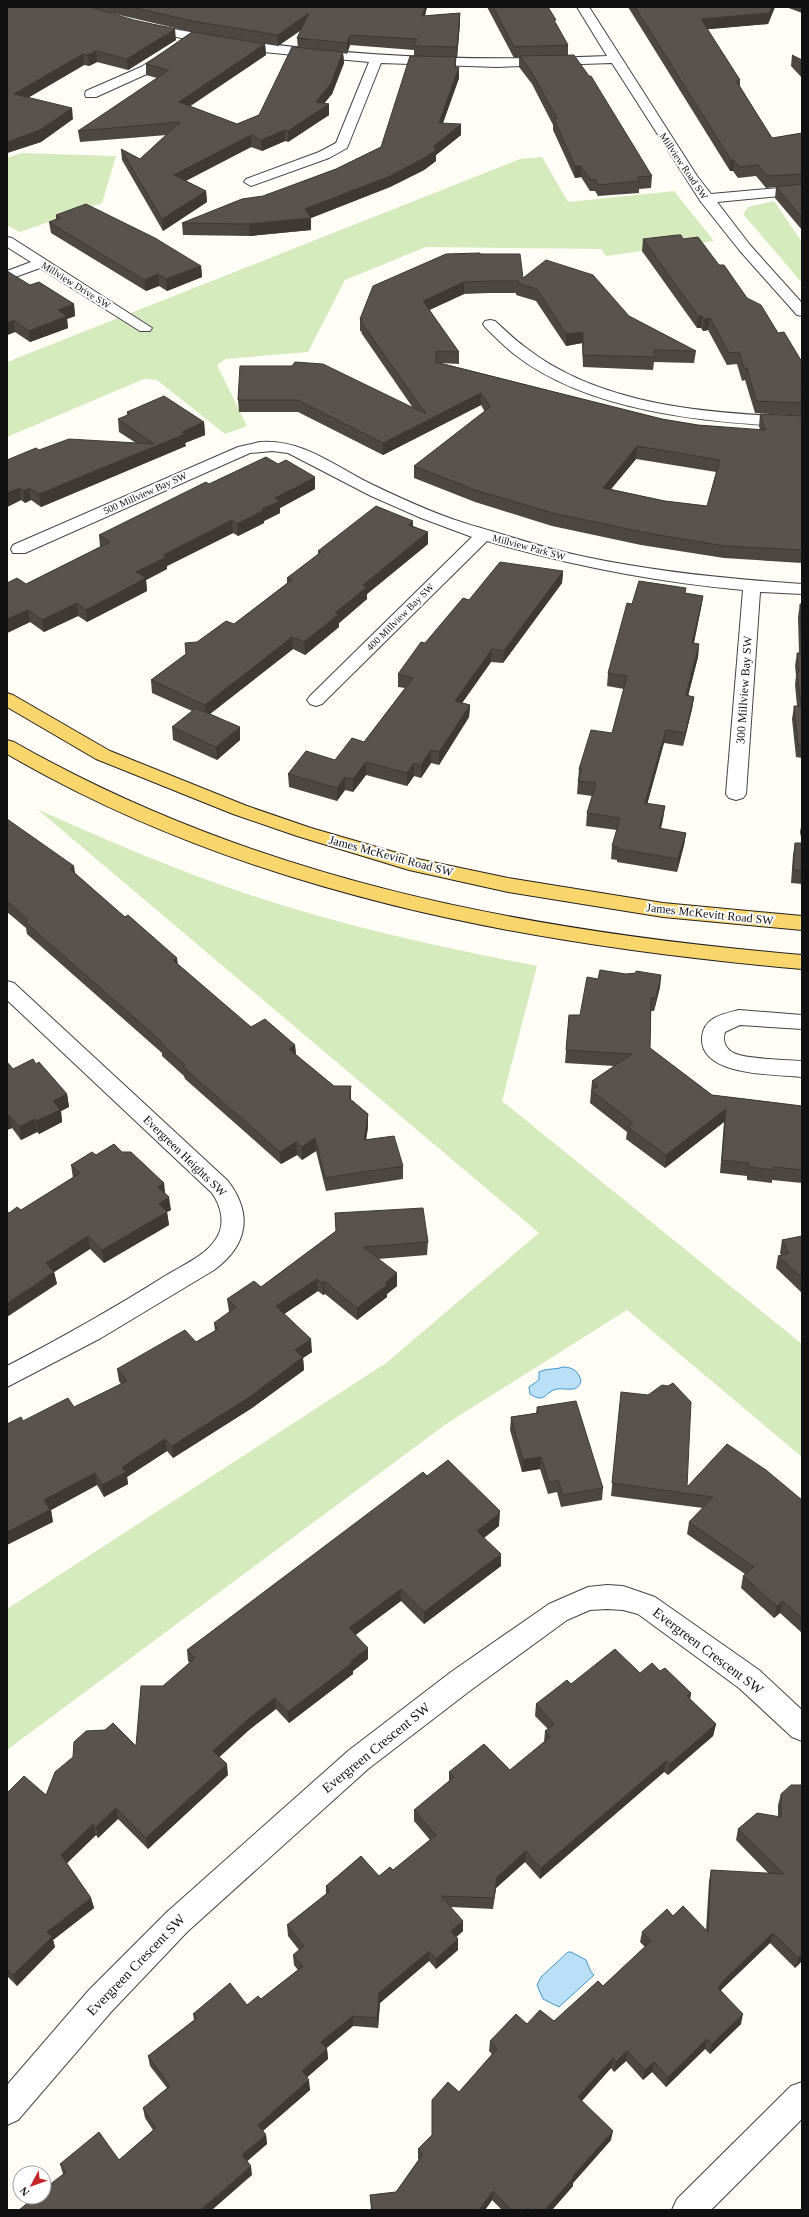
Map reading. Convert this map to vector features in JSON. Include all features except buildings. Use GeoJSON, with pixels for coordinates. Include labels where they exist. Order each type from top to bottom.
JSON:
{"type":"FeatureCollection","features":[{"type":"Feature","properties":{"kind":"main road","name":"James McKevitt Road SW"},"geometry":{"type":"LineString","coordinates":[[7,699],[103,755],[240,810],[304,832],[416,865],[508,885],[663,910],[802,923]]}},
{"type":"Feature","properties":{"kind":"main road"},"geometry":{"type":"LineString","coordinates":[[7,746],[69,781],[201,838],[267,861],[394,899],[500,923],[600,941],[701,954],[802,962]]}},
{"type":"Feature","properties":{"kind":"street","name":"Millview Road SW"},"geometry":{"type":"LineString","coordinates":[[583,7],[665,139],[706,199],[745,248],[802,312]]}},
{"type":"Feature","properties":{"kind":"street"},"geometry":{"type":"LineString","coordinates":[[138,26],[189,37],[292,53],[376,60],[497,64],[615,59]]}},
{"type":"Feature","properties":{"kind":"street"},"geometry":{"type":"LineString","coordinates":[[91,94],[145,70],[177,48],[189,37]]}},
{"type":"Feature","properties":{"kind":"street"},"geometry":{"type":"LineString","coordinates":[[251,182],[324,155],[342,145],[376,60]]}},
{"type":"Feature","properties":{"kind":"street"},"geometry":{"type":"LineString","coordinates":[[706,199],[802,190]]}},
{"type":"Feature","properties":{"kind":"street","name":"Millview Drive SW"},"geometry":{"type":"LineString","coordinates":[[7,241],[145,328]]}},
{"type":"Feature","properties":{"kind":"street"},"geometry":{"type":"LineString","coordinates":[[7,276],[41,263]]}},
{"type":"Feature","properties":{"kind":"street"},"geometry":{"type":"LineString","coordinates":[[490,324],[504,338],[539,365],[560,376],[618,397],[663,408],[722,418],[802,422]]}},
{"type":"Feature","properties":{"kind":"street","name":"Millview Park SW"},"geometry":{"type":"LineString","coordinates":[[273,446],[290,448],[301,452],[378,494],[417,511],[484,534],[564,557],[610,567],[705,581],[802,589]]}},
{"type":"Feature","properties":{"kind":"street","name":"500 Millview Bay SW"},"geometry":{"type":"LineString","coordinates":[[18,549],[244,450],[273,446]]}},
{"type":"Feature","properties":{"kind":"street","name":"400 Millview Bay SW"},"geometry":{"type":"LineString","coordinates":[[316,700],[484,534]]}},
{"type":"Feature","properties":{"kind":"street","name":"300 Millview Bay SW"},"geometry":{"type":"LineString","coordinates":[[736,794],[752,586]]}},
{"type":"Feature","properties":{"kind":"street","name":"Evergreen Heights SW"},"geometry":{"type":"LineString","coordinates":[[7,1377],[93,1331],[199,1266],[220,1250],[233,1224],[233,1208],[228,1197],[220,1187],[12,998]]}},
{"type":"Feature","properties":{"kind":"street"},"geometry":{"type":"LineString","coordinates":[[802,1022],[739,1017],[721,1023],[712,1035],[712,1042],[716,1050],[723,1057],[733,1062],[802,1069]]}},
{"type":"Feature","properties":{"kind":"street","name":"Evergreen Crescent SW"},"geometry":{"type":"LineString","coordinates":[[7,2109],[100,2000],[189,1912],[358,1760],[461,1681],[558,1612],[588,1600],[607,1597],[623,1598],[646,1605],[749,1679],[802,1728]]}},
{"type":"Feature","properties":{"kind":"street"},"geometry":{"type":"LineString","coordinates":[[688,2210],[802,2097]]}},
{"type":"Feature","properties":{"kind":"green space"},"geometry":{"type":"Polygon","coordinates":[[[21,153],[116,156],[102,203],[20,232],[7,225],[7,158],[21,153]]]}},
{"type":"Feature","properties":{"kind":"green space"},"geometry":{"type":"Polygon","coordinates":[[[542,157],[568,202],[674,191],[714,241],[606,256],[601,249],[426,247],[345,280],[308,352],[226,359],[217,365],[247,426],[225,434],[157,380],[144,379],[7,437],[7,362],[520,159],[542,157]]]}},
{"type":"Feature","properties":{"kind":"green space"},"geometry":{"type":"Polygon","coordinates":[[[774,201],[802,242],[802,283],[743,214],[748,207],[774,201]]]}},
{"type":"Feature","properties":{"kind":"green space"},"geometry":{"type":"Polygon","coordinates":[[[37,809],[168,865],[220,885],[283,906],[391,935],[537,966],[502,1101],[802,1344],[802,1457],[627,1310],[446,1424],[7,1750],[7,1609],[386,1363],[539,1233],[37,809]]]}},
{"type":"Feature","properties":{"kind":"water"},"geometry":{"type":"Polygon","coordinates":[[[563,1367],[573,1369],[579,1375],[581,1381],[580,1385],[575,1389],[554,1390],[542,1398],[535,1397],[530,1394],[529,1387],[539,1380],[539,1372],[563,1367]]]}},
{"type":"Feature","properties":{"kind":"water"},"geometry":{"type":"Polygon","coordinates":[[[568,1952],[571,1952],[586,1960],[591,1972],[594,1975],[559,2007],[543,1999],[537,1985],[541,1977],[568,1952]]]}}]}
